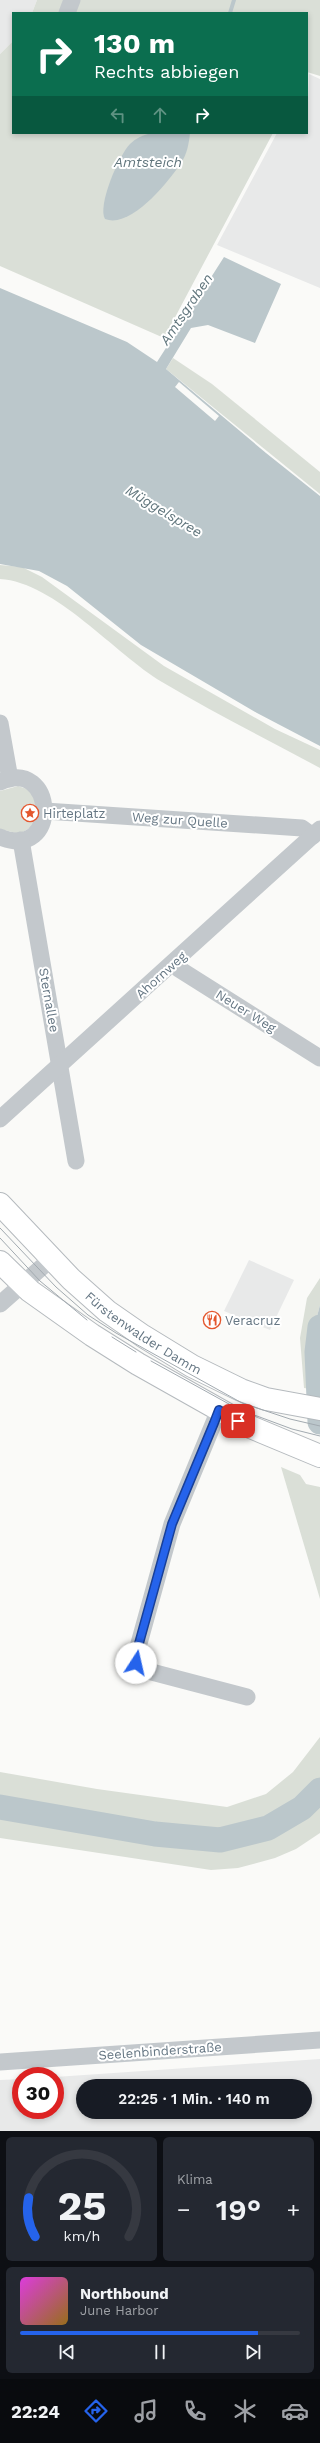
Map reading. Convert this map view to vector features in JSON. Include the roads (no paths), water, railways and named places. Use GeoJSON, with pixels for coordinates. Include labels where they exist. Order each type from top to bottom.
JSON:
{"type":"FeatureCollection","features":[{"type":"Feature","properties":{"kind":"main road","name":"Fürstenwalder Damm"},"geometry":{"type":"LineString","coordinates":[[0,1204],[50,1260],[107,1312],[192,1366],[241,1390],[266,1399],[313,1408]]}},
{"type":"Feature","properties":{"kind":"main road","name":"Fürstenwalder Damm"},"geometry":{"type":"LineString","coordinates":[[0,1262],[22,1285],[92,1336],[248,1426],[315,1454]]}},
{"type":"Feature","properties":{"kind":"street"},"geometry":{"type":"LineString","coordinates":[[67,12],[72,0]]}},
{"type":"Feature","properties":{"kind":"street"},"geometry":{"type":"LineString","coordinates":[[0,723],[5,781],[28,782],[35,787],[41,794],[45,812],[40,827],[29,837],[21,840],[6,840],[0,837]]}},
{"type":"Feature","properties":{"kind":"street","name":"Weg zur Quelle"},"geometry":{"type":"LineString","coordinates":[[45,812],[302,828],[316,832]]}},
{"type":"Feature","properties":{"kind":"street","name":"Ahornweg"},"geometry":{"type":"LineString","coordinates":[[0,1119],[174,963],[316,832]]}},
{"type":"Feature","properties":{"kind":"street","name":"Sternallee"},"geometry":{"type":"LineString","coordinates":[[21,840],[76,1161]]}},
{"type":"Feature","properties":{"kind":"street","name":"Neuer Weg"},"geometry":{"type":"LineString","coordinates":[[174,963],[179,969],[320,1058]]}},
{"type":"Feature","properties":{"kind":"street"},"geometry":{"type":"LineString","coordinates":[[0,1304],[50,1260]]}},
{"type":"Feature","properties":{"kind":"street"},"geometry":{"type":"LineString","coordinates":[[219,1410],[172,1524],[138,1647],[136,1663],[144,1670],[247,1697]]}},
{"type":"Feature","properties":{"kind":"street","name":"Seelenbinderstraße"},"geometry":{"type":"LineString","coordinates":[[0,2062],[320,2040]]}},
{"type":"Feature","properties":{"kind":"water","name":"Amtsteich"},"geometry":{"type":"Polygon","coordinates":[[[190,134],[185,156],[158,192],[137,211],[126,217],[115,220],[105,219],[103,212],[106,192],[115,169],[125,150],[130,144],[146,135],[190,134]]]}},
{"type":"Feature","properties":{"kind":"water","name":"Müggelspree"},"geometry":{"type":"Polygon","coordinates":[[[224,257],[281,284],[255,343],[208,325],[191,328],[166,369],[320,496],[320,746],[257,713],[141,645],[67,586],[39,571],[0,564],[0,288],[127,342],[157,362],[224,257]]]}},
{"type":"Feature","properties":{"kind":"water"},"geometry":{"type":"Polygon","coordinates":[[[320,1305],[320,1389],[311,1389],[310,1343],[320,1305]]]}},
{"type":"Feature","properties":{"kind":"waterway","name":"Amtsgraben"},"geometry":{"type":"LineString","coordinates":[[230,12],[234,0]]}},
{"type":"Feature","properties":{"kind":"waterway"},"geometry":{"type":"LineString","coordinates":[[320,1327],[317,1352],[320,1422]]}},
{"type":"Feature","properties":{"kind":"waterway"},"geometry":{"type":"LineString","coordinates":[[0,1807],[155,1834],[220,1840],[268,1828],[302,1808],[320,1790]]}},
{"type":"Feature","properties":{"kind":"tram line"},"geometry":{"type":"LineString","coordinates":[[0,1228],[56,1287],[88,1315],[116,1333],[242,1403],[290,1419],[320,1426]]}},
{"type":"Feature","properties":{"kind":"tram line"},"geometry":{"type":"LineString","coordinates":[[0,1238],[40,1281],[87,1320]]}},
{"type":"Feature","properties":{"kind":"tram line"},"geometry":{"type":"LineString","coordinates":[[112,1337],[136,1352]]}},
{"type":"Feature","properties":{"kind":"tram line"},"geometry":{"type":"LineString","coordinates":[[151,1361],[238,1409],[292,1429],[320,1436]]}},
{"type":"Feature","properties":{"kind":"place","name":"Hirteplatz"},"geometry":{"type":"Point","coordinates":[30,813]}},
{"type":"Feature","properties":{"kind":"place","name":"Veracruz"},"geometry":{"type":"Point","coordinates":[212,1320]}}]}
